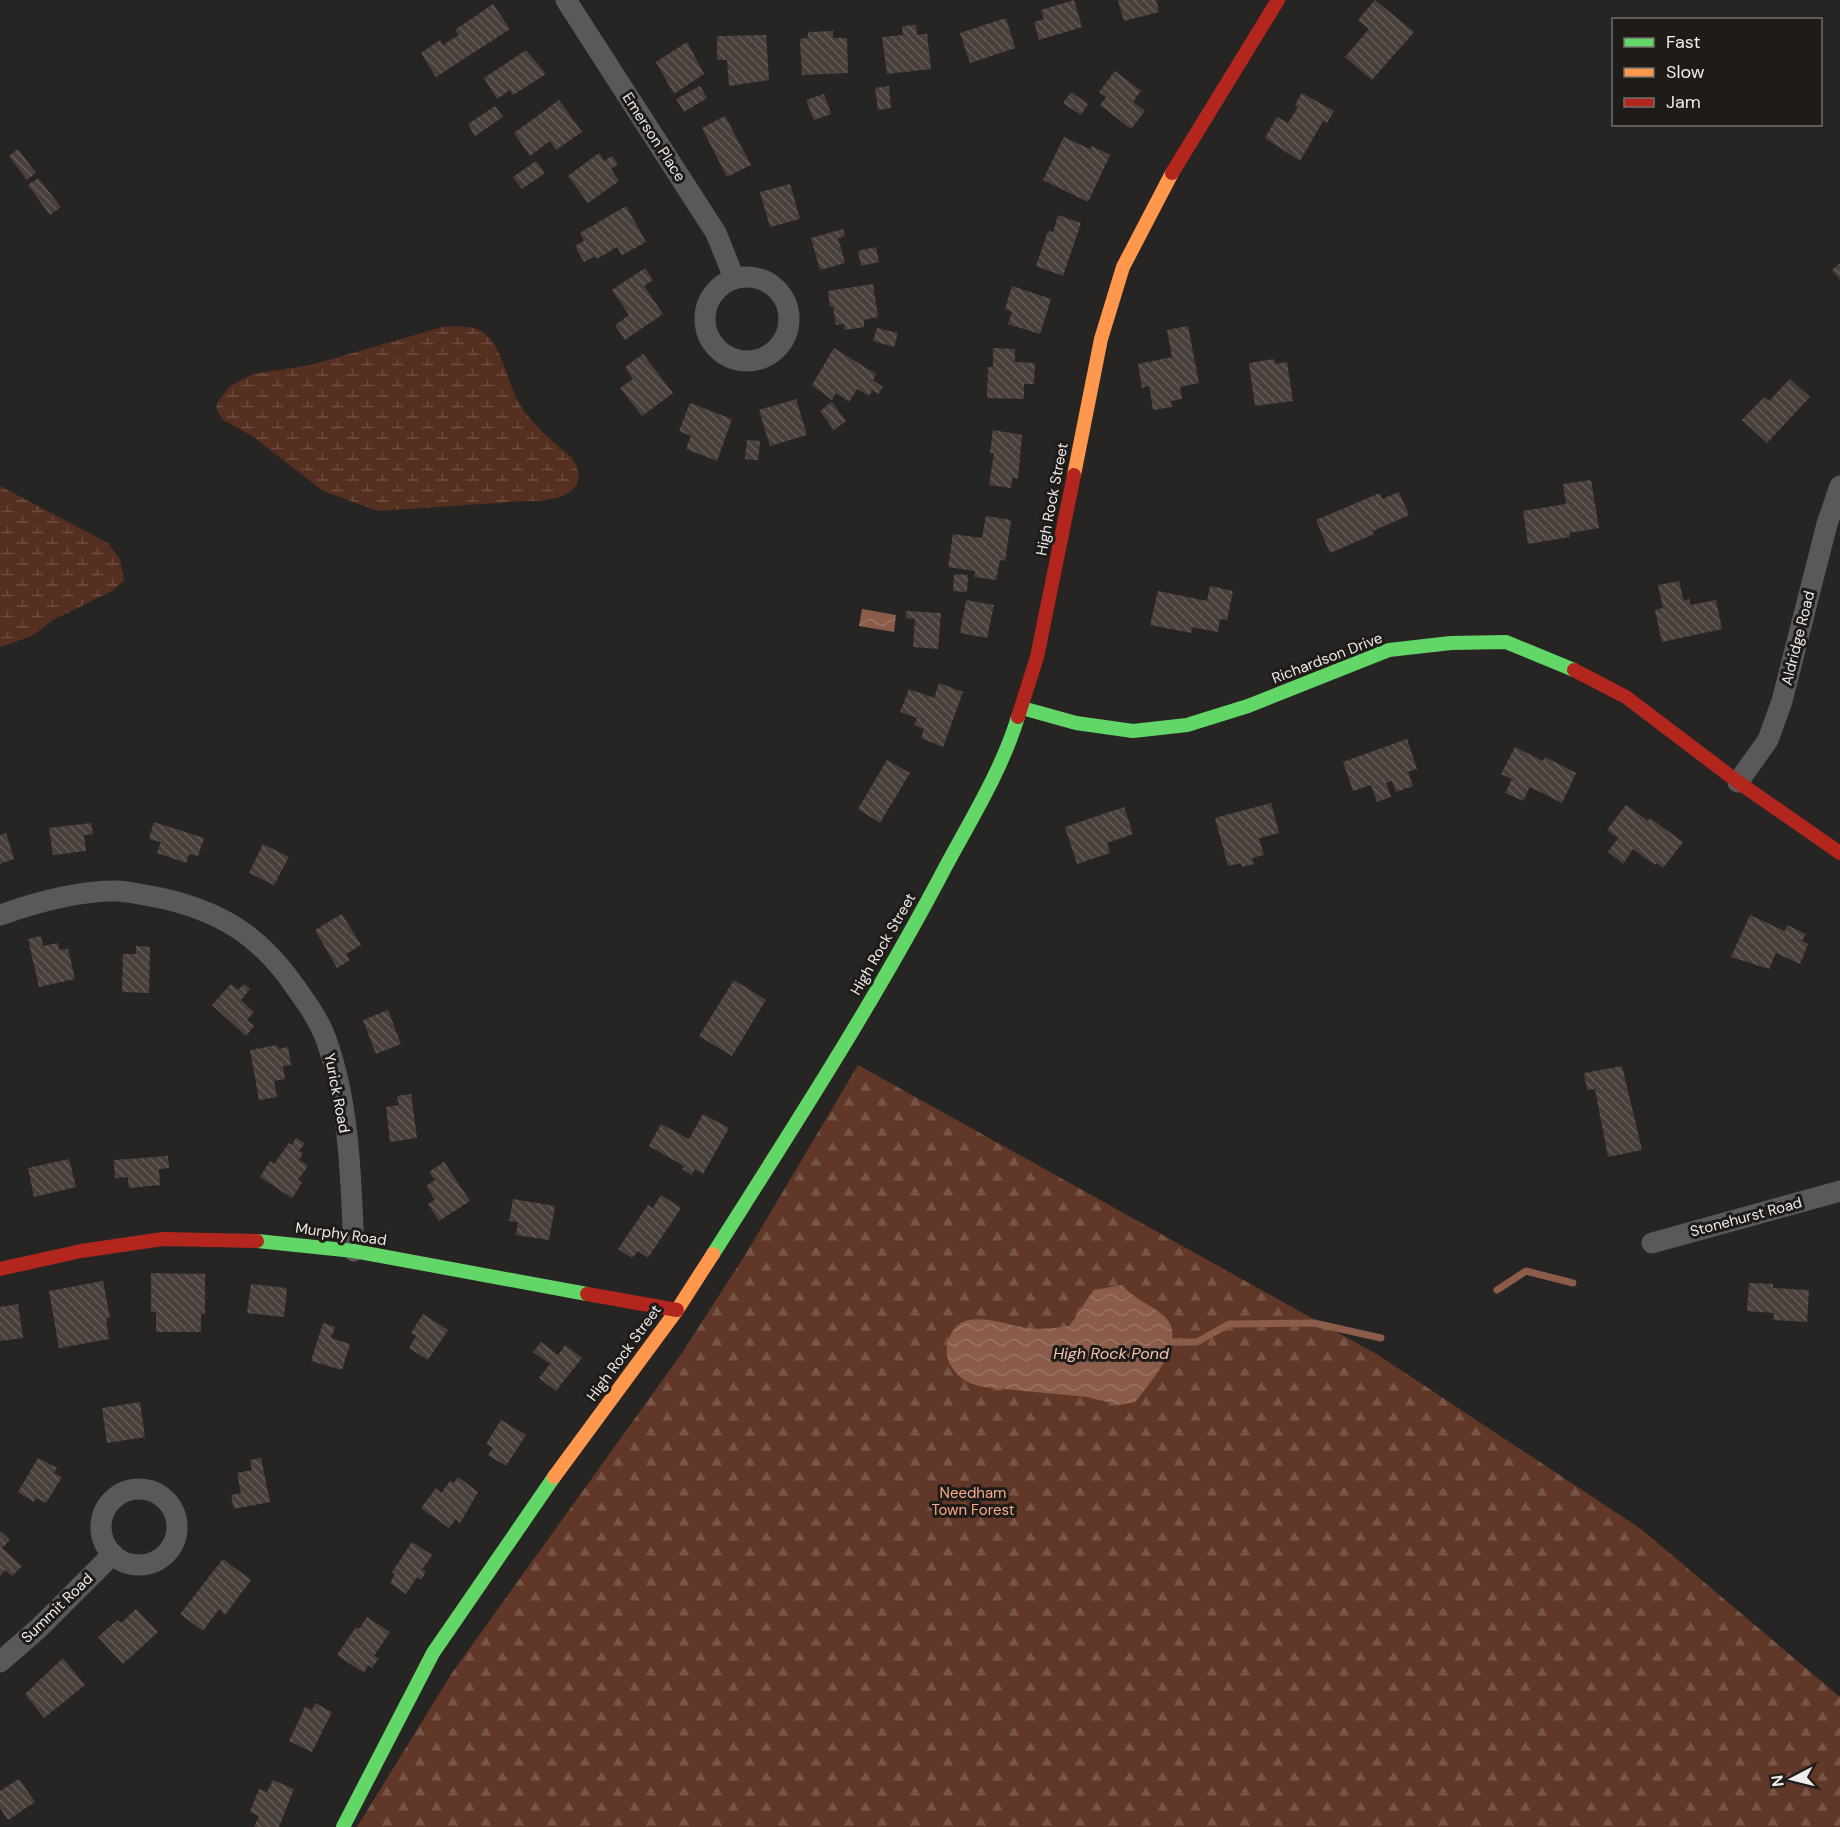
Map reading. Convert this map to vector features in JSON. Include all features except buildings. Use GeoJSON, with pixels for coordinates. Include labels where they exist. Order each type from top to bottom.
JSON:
{"type":"FeatureCollection","features":[{"type":"Feature","properties":{"kind":"street","name":"Emerson Place"},"geometry":{"type":"LineString","coordinates":[[566,0],[716,233],[734,278]]}},
{"type":"Feature","properties":{"kind":"street","name":"High Rock Street"},"geometry":{"type":"LineString","coordinates":[[343,1827],[434,1653],[536,1501],[677,1310],[786,1139],[901,946],[1008,749],[1022,708],[1051,593],[1101,339],[1123,267],[1173,171],[1278,0]]}},
{"type":"Feature","properties":{"kind":"street"},"geometry":{"type":"LineString","coordinates":[[752,276],[773,284],[788,306],[789,329],[778,348],[765,357],[748,362],[730,358],[714,346],[705,326],[707,302],[720,285],[734,278],[752,276]]}},
{"type":"Feature","properties":{"kind":"street","name":"Aldridge Road"},"geometry":{"type":"LineString","coordinates":[[1738,782],[1768,740],[1782,701],[1827,524],[1840,486]]}},
{"type":"Feature","properties":{"kind":"street","name":"Richardson Drive"},"geometry":{"type":"LineString","coordinates":[[1022,708],[1076,723],[1133,731],[1187,725],[1248,706],[1389,650],[1451,643],[1506,642],[1559,662],[1626,697],[1738,782],[1840,853]]}},
{"type":"Feature","properties":{"kind":"street","name":"Yurick Road"},"geometry":{"type":"LineString","coordinates":[[0,915],[56,898],[117,891],[175,901],[207,912],[253,938],[289,977],[314,1013],[326,1041],[342,1108],[351,1178],[354,1251]]}},
{"type":"Feature","properties":{"kind":"street","name":"Stonehurst Road"},"geometry":{"type":"LineString","coordinates":[[1652,1243],[1840,1191]]}},
{"type":"Feature","properties":{"kind":"street","name":"Murphy Road"},"geometry":{"type":"LineString","coordinates":[[0,1269],[81,1251],[163,1239],[250,1240],[354,1251],[677,1310]]}},
{"type":"Feature","properties":{"kind":"street","name":"Summit Road"},"geometry":{"type":"LineString","coordinates":[[0,1662],[39,1628],[113,1554]]}},
{"type":"Feature","properties":{"kind":"green space"},"geometry":{"type":"Polygon","coordinates":[[[446,326],[474,328],[484,333],[491,341],[498,351],[515,396],[525,413],[572,458],[578,471],[578,480],[567,494],[535,501],[378,511],[323,491],[252,436],[223,420],[216,408],[230,386],[253,374],[311,365],[446,326]]]}},
{"type":"Feature","properties":{"kind":"green space"},"geometry":{"type":"Polygon","coordinates":[[[0,486],[108,543],[120,559],[124,580],[112,591],[53,620],[32,636],[0,647],[0,486]]]}},
{"type":"Feature","properties":{"kind":"green space","name":"Needham Town Forest"},"geometry":{"type":"Polygon","coordinates":[[[858,1065],[1378,1355],[1641,1529],[1840,1697],[1840,1827],[357,1827],[452,1673],[682,1353],[747,1252],[858,1065]]]}},
{"type":"Feature","properties":{"kind":"water"},"geometry":{"type":"Polygon","coordinates":[[[862,609],[896,615],[894,632],[859,626],[862,609]]]}},
{"type":"Feature","properties":{"kind":"water","name":"High Rock Pond"},"geometry":{"type":"Polygon","coordinates":[[[1122,1285],[1164,1316],[1171,1326],[1170,1349],[1157,1373],[1135,1402],[1119,1405],[1087,1397],[983,1387],[963,1379],[949,1363],[948,1342],[953,1330],[961,1323],[982,1319],[1032,1329],[1069,1326],[1094,1290],[1122,1285]]]}},
{"type":"Feature","properties":{"kind":"waterway"},"geometry":{"type":"LineString","coordinates":[[1497,1290],[1526,1271],[1573,1283]]}},
{"type":"Feature","properties":{"kind":"waterway"},"geometry":{"type":"LineString","coordinates":[[1171,1342],[1197,1342],[1229,1324],[1314,1323],[1381,1338]]}},
{"type":"Feature","properties":{"kind":"traffic: fast"},"geometry":{"type":"LineString","coordinates":[[1022,708],[1076,723],[1133,731],[1187,725],[1248,706],[1389,650],[1451,643],[1506,642],[1574,670]]}},
{"type":"Feature","properties":{"kind":"traffic: fast"},"geometry":{"type":"LineString","coordinates":[[713,1254],[834,1061],[920,914],[986,792],[1004,755],[1018,717]]}},
{"type":"Feature","properties":{"kind":"traffic: fast"},"geometry":{"type":"LineString","coordinates":[[257,1241],[354,1251],[587,1294]]}},
{"type":"Feature","properties":{"kind":"traffic: fast"},"geometry":{"type":"LineString","coordinates":[[343,1827],[433,1653],[554,1477]]}},
{"type":"Feature","properties":{"kind":"traffic: slow"},"geometry":{"type":"LineString","coordinates":[[1074,475],[1101,339],[1123,267],[1172,173]]}},
{"type":"Feature","properties":{"kind":"traffic: slow"},"geometry":{"type":"LineString","coordinates":[[554,1477],[677,1310],[713,1254]]}},
{"type":"Feature","properties":{"kind":"traffic: jam"},"geometry":{"type":"LineString","coordinates":[[1172,173],[1278,0]]}},
{"type":"Feature","properties":{"kind":"traffic: jam"},"geometry":{"type":"LineString","coordinates":[[1018,717],[1037,657],[1074,475]]}},
{"type":"Feature","properties":{"kind":"traffic: jam"},"geometry":{"type":"LineString","coordinates":[[1574,670],[1626,697],[1738,782],[1840,853]]}},
{"type":"Feature","properties":{"kind":"traffic: jam"},"geometry":{"type":"LineString","coordinates":[[0,1269],[81,1251],[163,1239],[257,1241]]}},
{"type":"Feature","properties":{"kind":"traffic: jam"},"geometry":{"type":"LineString","coordinates":[[587,1294],[677,1310]]}}]}
